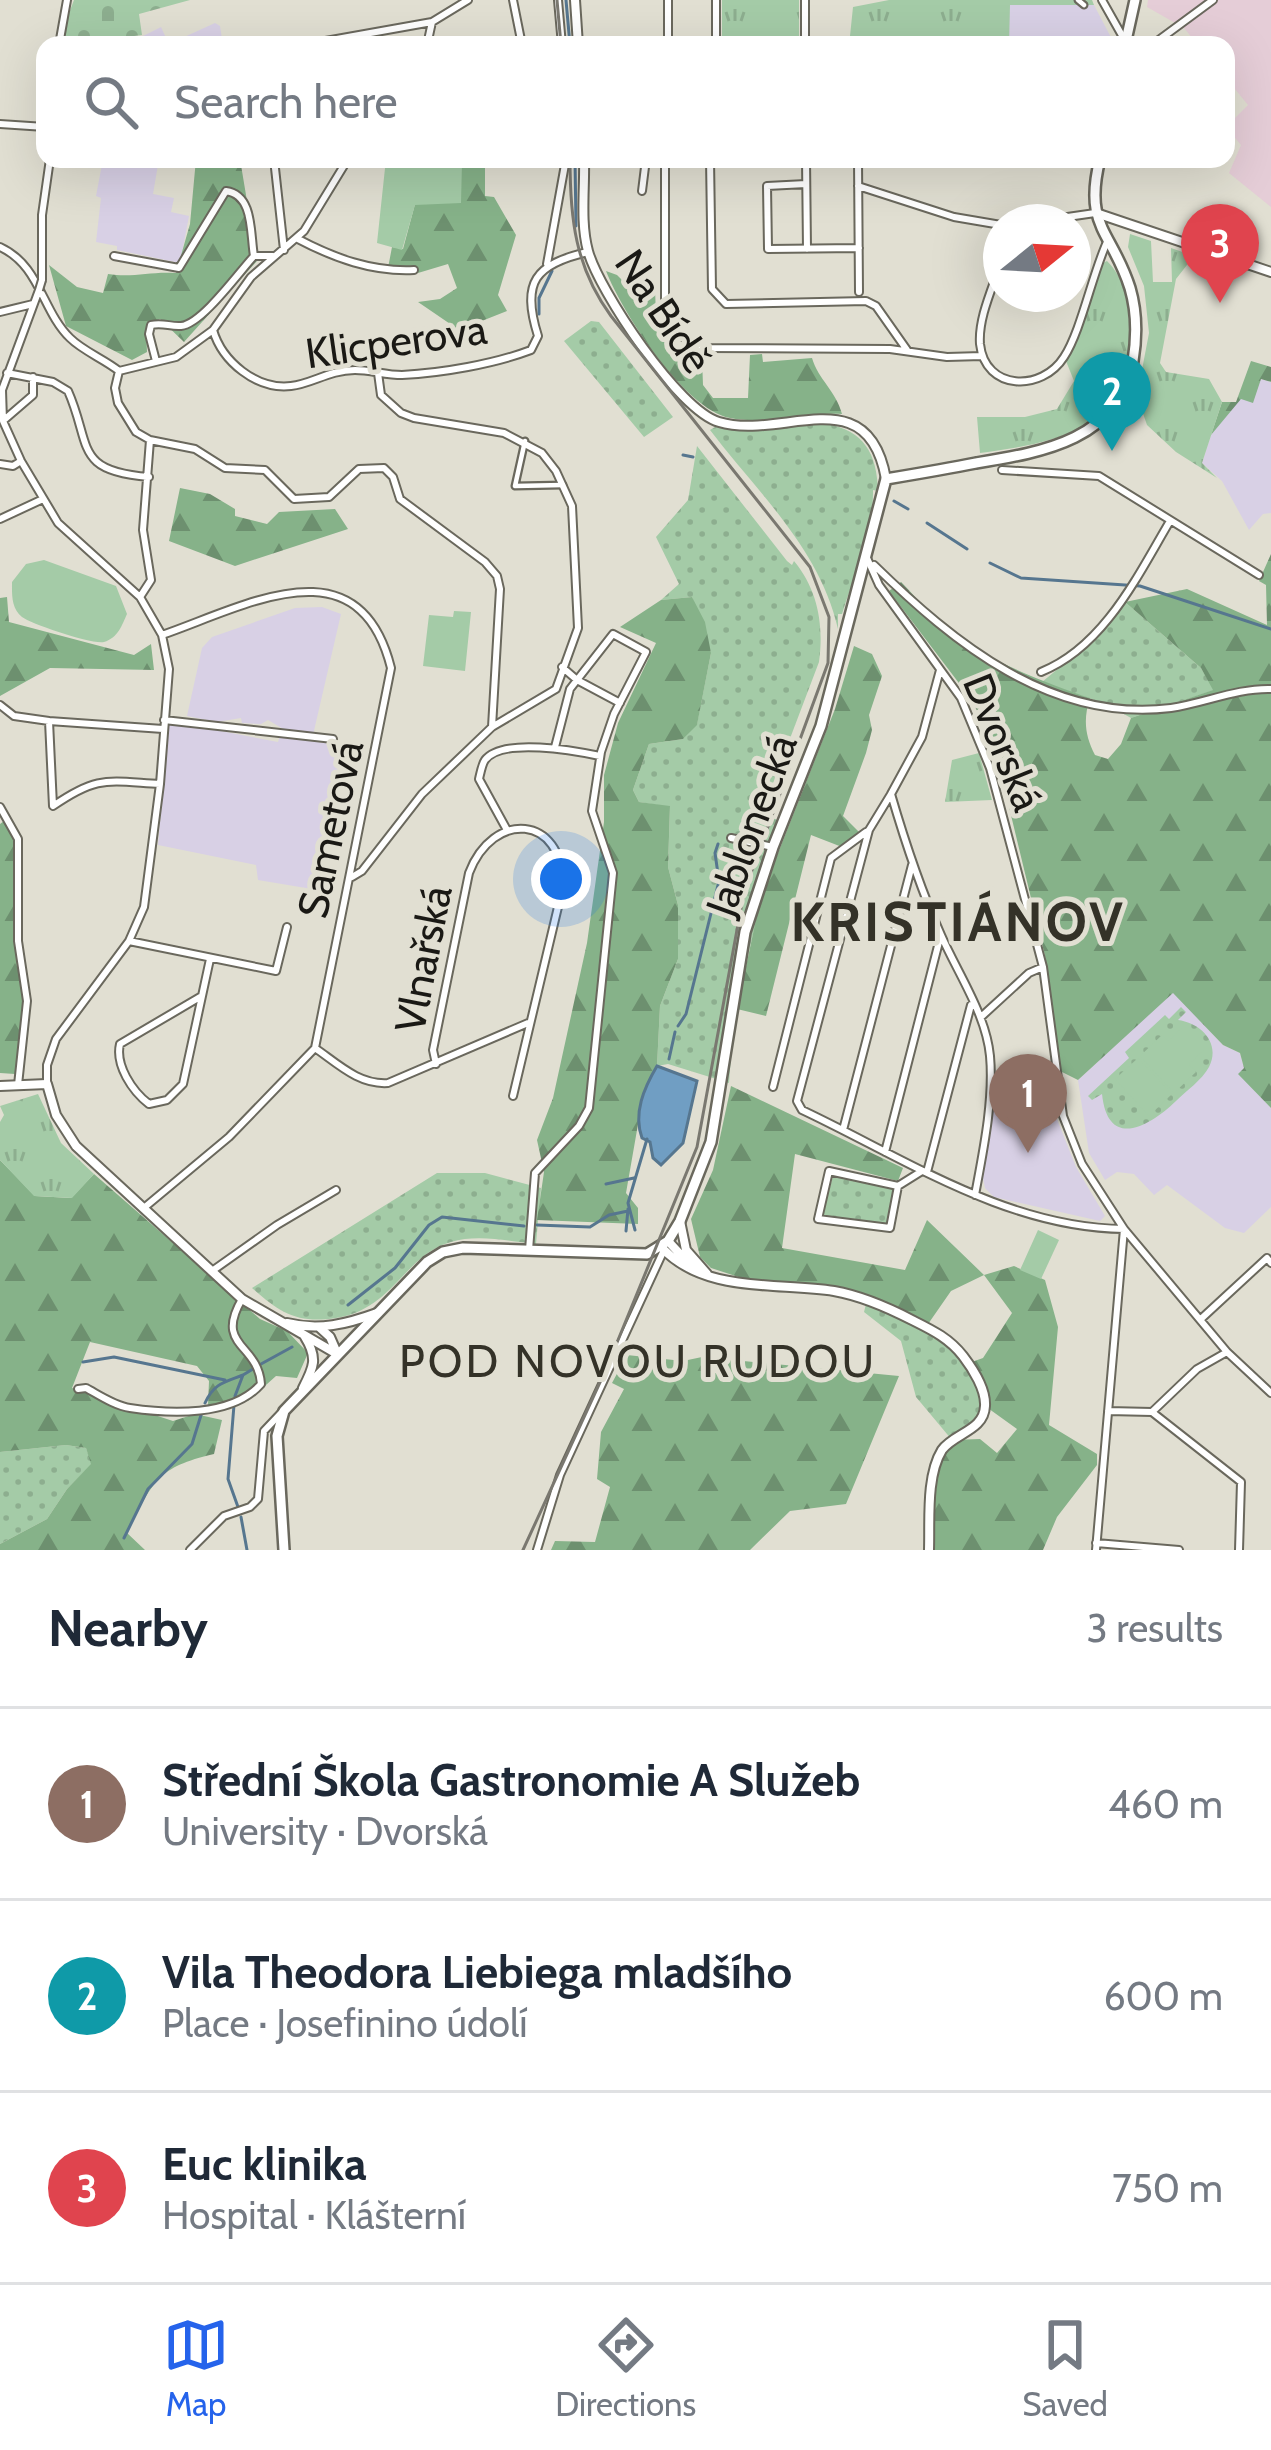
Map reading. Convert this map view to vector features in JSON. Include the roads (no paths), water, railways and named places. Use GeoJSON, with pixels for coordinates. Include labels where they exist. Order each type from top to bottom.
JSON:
{"type":"FeatureCollection","features":[{"type":"Feature","properties":{"kind":"main road"},"geometry":{"type":"LineString","coordinates":[[1128,36],[1136,0]]}},
{"type":"Feature","properties":{"kind":"main road"},"geometry":{"type":"LineString","coordinates":[[886,479],[1044,452],[1084,434],[1107,415],[1128,379],[1136,326],[1128,282],[1095,213],[1098,168]]}},
{"type":"Feature","properties":{"kind":"main road","name":"Jablonecká"},"geometry":{"type":"LineString","coordinates":[[664,1246],[680,1221],[711,1142],[745,932],[821,726],[886,479]]}},
{"type":"Feature","properties":{"kind":"main road"},"geometry":{"type":"LineString","coordinates":[[284,1550],[277,1436],[284,1411],[427,1262],[463,1248],[630,1256],[664,1246]]}},
{"type":"Feature","properties":{"kind":"street"},"geometry":{"type":"LineString","coordinates":[[61,36],[67,0]]}},
{"type":"Feature","properties":{"kind":"street"},"geometry":{"type":"LineString","coordinates":[[368,36],[432,22],[468,0]]}},
{"type":"Feature","properties":{"kind":"street"},"geometry":{"type":"LineString","coordinates":[[514,0],[520,36]]}},
{"type":"Feature","properties":{"kind":"street"},"geometry":{"type":"LineString","coordinates":[[558,0],[561,36]]}},
{"type":"Feature","properties":{"kind":"street"},"geometry":{"type":"LineString","coordinates":[[575,0],[577,36]]}},
{"type":"Feature","properties":{"kind":"street"},"geometry":{"type":"LineString","coordinates":[[668,0],[668,36]]}},
{"type":"Feature","properties":{"kind":"street"},"geometry":{"type":"LineString","coordinates":[[716,0],[716,36]]}},
{"type":"Feature","properties":{"kind":"street"},"geometry":{"type":"LineString","coordinates":[[805,0],[805,36]]}},
{"type":"Feature","properties":{"kind":"street"},"geometry":{"type":"LineString","coordinates":[[1102,0],[1122,36]]}},
{"type":"Feature","properties":{"kind":"street"},"geometry":{"type":"LineString","coordinates":[[1164,36],[1213,0]]}},
{"type":"Feature","properties":{"kind":"street"},"geometry":{"type":"LineString","coordinates":[[429,36],[432,22]]}},
{"type":"Feature","properties":{"kind":"street"},"geometry":{"type":"LineString","coordinates":[[0,124],[36,126]]}},
{"type":"Feature","properties":{"kind":"street"},"geometry":{"type":"LineString","coordinates":[[49,168],[40,285],[1,391],[3,421],[58,523],[140,597],[161,635],[169,669],[146,895],[129,940],[56,1040],[47,1065],[47,1084],[56,1115],[76,1146],[242,1299],[338,1354]]}},
{"type":"Feature","properties":{"kind":"street"},"geometry":{"type":"LineString","coordinates":[[275,168],[284,250]]}},
{"type":"Feature","properties":{"kind":"street"},"geometry":{"type":"LineString","coordinates":[[0,248],[22,262],[37,281],[60,326],[74,342],[119,370],[156,362],[176,357],[213,330],[251,277],[298,238],[342,168]]}},
{"type":"Feature","properties":{"kind":"street"},"geometry":{"type":"LineString","coordinates":[[564,168],[547,264],[588,252]]}},
{"type":"Feature","properties":{"kind":"street","name":"Na Bídě"},"geometry":{"type":"LineString","coordinates":[[584,168],[588,252],[614,307],[698,411],[734,425],[820,418],[859,428],[874,442],[886,479]]}},
{"type":"Feature","properties":{"kind":"street"},"geometry":{"type":"LineString","coordinates":[[642,191],[645,168]]}},
{"type":"Feature","properties":{"kind":"street"},"geometry":{"type":"LineString","coordinates":[[665,168],[665,313],[683,337],[704,348],[907,350],[947,357],[982,356]]}},
{"type":"Feature","properties":{"kind":"street"},"geometry":{"type":"LineString","coordinates":[[710,168],[712,289],[718,300],[726,304],[866,301],[876,306],[907,350]]}},
{"type":"Feature","properties":{"kind":"street"},"geometry":{"type":"LineString","coordinates":[[806,168],[807,249]]}},
{"type":"Feature","properties":{"kind":"street"},"geometry":{"type":"LineString","coordinates":[[858,168],[859,292]]}},
{"type":"Feature","properties":{"kind":"street"},"geometry":{"type":"LineString","coordinates":[[806,184],[766,186],[768,249],[859,248]]}},
{"type":"Feature","properties":{"kind":"street"},"geometry":{"type":"LineString","coordinates":[[858,186],[983,222]]}},
{"type":"Feature","properties":{"kind":"street"},"geometry":{"type":"LineString","coordinates":[[114,256],[179,268],[226,191],[237,192],[245,201],[254,256]]}},
{"type":"Feature","properties":{"kind":"street"},"geometry":{"type":"LineString","coordinates":[[1091,214],[1271,272]]}},
{"type":"Feature","properties":{"kind":"street"},"geometry":{"type":"LineString","coordinates":[[298,238],[359,264],[414,270]]}},
{"type":"Feature","properties":{"kind":"street"},"geometry":{"type":"LineString","coordinates":[[987,312],[979,339],[982,356],[1001,378],[1017,383],[1047,374],[1063,358],[1107,242]]}},
{"type":"Feature","properties":{"kind":"street"},"geometry":{"type":"LineString","coordinates":[[156,362],[151,325],[182,326],[198,319],[254,256],[273,256]]}},
{"type":"Feature","properties":{"kind":"street","name":"Klicperova"},"geometry":{"type":"LineString","coordinates":[[213,330],[226,359],[250,376],[290,387],[322,374],[354,370],[401,375],[466,365],[527,352],[537,342],[531,299],[537,275],[547,264]]}},
{"type":"Feature","properties":{"kind":"street"},"geometry":{"type":"LineString","coordinates":[[0,312],[33,304]]}},
{"type":"Feature","properties":{"kind":"street"},"geometry":{"type":"LineString","coordinates":[[119,370],[118,403],[136,432],[149,440],[195,449],[225,468],[265,470],[295,499],[328,497],[358,469],[384,468],[400,499],[445,529],[496,576],[500,590],[492,727]]}},
{"type":"Feature","properties":{"kind":"street"},"geometry":{"type":"LineString","coordinates":[[7,373],[53,382],[68,392],[89,456],[102,467],[148,477]]}},
{"type":"Feature","properties":{"kind":"street"},"geometry":{"type":"LineString","coordinates":[[350,878],[362,871],[422,794],[492,727],[556,689],[578,628],[572,506],[542,453],[504,433],[433,424],[401,413],[381,395],[378,373]]}},
{"type":"Feature","properties":{"kind":"street"},"geometry":{"type":"LineString","coordinates":[[3,421],[32,394],[32,377]]}},
{"type":"Feature","properties":{"kind":"street"},"geometry":{"type":"LineString","coordinates":[[140,597],[147,590],[150,573],[142,530],[149,440]]}},
{"type":"Feature","properties":{"kind":"street"},"geometry":{"type":"LineString","coordinates":[[525,441],[515,486],[563,485]]}},
{"type":"Feature","properties":{"kind":"street"},"geometry":{"type":"LineString","coordinates":[[0,464],[13,466],[21,461]]}},
{"type":"Feature","properties":{"kind":"street"},"geometry":{"type":"LineString","coordinates":[[1001,470],[1099,476],[1259,575]]}},
{"type":"Feature","properties":{"kind":"street"},"geometry":{"type":"LineString","coordinates":[[0,519],[43,499]]}},
{"type":"Feature","properties":{"kind":"street"},"geometry":{"type":"LineString","coordinates":[[1041,673],[1079,648],[1131,587],[1170,520]]}},
{"type":"Feature","properties":{"kind":"street"},"geometry":{"type":"LineString","coordinates":[[867,558],[938,628],[1030,683],[1086,705],[1126,710],[1172,708],[1271,689]]}},
{"type":"Feature","properties":{"kind":"street","name":"Dvorská"},"geometry":{"type":"LineString","coordinates":[[867,558],[879,585],[962,698],[990,768],[1043,967],[1064,1116],[1089,1176],[1124,1229],[1227,1352],[1271,1394]]}},
{"type":"Feature","properties":{"kind":"street","name":"Sametová"},"geometry":{"type":"LineString","coordinates":[[161,635],[298,589],[333,593],[364,612],[384,638],[391,668],[315,1048]]}},
{"type":"Feature","properties":{"kind":"street"},"geometry":{"type":"LineString","coordinates":[[529,1250],[535,1173],[579,1126],[589,1108],[614,873],[592,811],[600,756],[646,652],[613,634],[578,680],[561,713],[555,747]]}},
{"type":"Feature","properties":{"kind":"street"},"geometry":{"type":"LineString","coordinates":[[1030,683],[1049,664]]}},
{"type":"Feature","properties":{"kind":"street"},"geometry":{"type":"LineString","coordinates":[[562,667],[620,703]]}},
{"type":"Feature","properties":{"kind":"street"},"geometry":{"type":"LineString","coordinates":[[941,668],[922,736],[869,830],[797,1101],[802,1110],[975,1195],[1073,1222],[1124,1229],[1096,1547],[1179,1550]]}},
{"type":"Feature","properties":{"kind":"street"},"geometry":{"type":"LineString","coordinates":[[0,705],[14,716],[50,721],[163,724],[333,739]]}},
{"type":"Feature","properties":{"kind":"street"},"geometry":{"type":"LineString","coordinates":[[50,721],[53,806],[99,780],[160,784]]}},
{"type":"Feature","properties":{"kind":"street"},"geometry":{"type":"LineString","coordinates":[[513,1096],[563,886],[563,860],[544,836],[525,829],[507,830],[479,779],[484,761],[492,754],[555,747],[600,756]]}},
{"type":"Feature","properties":{"kind":"street"},"geometry":{"type":"LineString","coordinates":[[891,794],[913,862],[980,1018],[990,1054],[975,1195]]}},
{"type":"Feature","properties":{"kind":"street"},"geometry":{"type":"LineString","coordinates":[[0,808],[18,838],[18,941],[27,1001],[18,1085]]}},
{"type":"Feature","properties":{"kind":"street","name":"Vlnařská"},"geometry":{"type":"LineString","coordinates":[[436,1064],[433,1050],[469,873],[491,837],[507,830]]}},
{"type":"Feature","properties":{"kind":"street"},"geometry":{"type":"LineString","coordinates":[[773,1087],[832,858],[869,830]]}},
{"type":"Feature","properties":{"kind":"street"},"geometry":{"type":"LineString","coordinates":[[731,838],[773,848]]}},
{"type":"Feature","properties":{"kind":"street"},"geometry":{"type":"LineString","coordinates":[[843,1130],[913,862]]}},
{"type":"Feature","properties":{"kind":"street"},"geometry":{"type":"LineString","coordinates":[[129,940],[276,971],[287,927]]}},
{"type":"Feature","properties":{"kind":"street"},"geometry":{"type":"LineString","coordinates":[[885,1152],[941,934]]}},
{"type":"Feature","properties":{"kind":"street"},"geometry":{"type":"LineString","coordinates":[[200,997],[120,1044],[121,1065],[149,1104],[167,1100],[183,1084],[209,959]]}},
{"type":"Feature","properties":{"kind":"street"},"geometry":{"type":"LineString","coordinates":[[980,1018],[1029,973],[1043,967]]}},
{"type":"Feature","properties":{"kind":"street"},"geometry":{"type":"LineString","coordinates":[[904,1161],[901,1183],[890,1228],[818,1219],[829,1172],[901,1183],[925,1172],[972,1002]]}},
{"type":"Feature","properties":{"kind":"street","name":"Vlnařská"},"geometry":{"type":"LineString","coordinates":[[315,1048],[372,1084],[388,1083],[530,1022]]}},
{"type":"Feature","properties":{"kind":"street"},"geometry":{"type":"LineString","coordinates":[[145,1207],[229,1138],[315,1048]]}},
{"type":"Feature","properties":{"kind":"street"},"geometry":{"type":"LineString","coordinates":[[0,1086],[47,1084]]}},
{"type":"Feature","properties":{"kind":"street"},"geometry":{"type":"LineString","coordinates":[[212,1271],[336,1190]]}},
{"type":"Feature","properties":{"kind":"street"},"geometry":{"type":"LineString","coordinates":[[680,1221],[692,1261],[713,1279]]}},
{"type":"Feature","properties":{"kind":"street"},"geometry":{"type":"LineString","coordinates":[[537,1550],[560,1475],[664,1246],[713,1279],[839,1292],[867,1300],[943,1336],[965,1358],[985,1406],[978,1424],[940,1454],[929,1550]]}},
{"type":"Feature","properties":{"kind":"street"},"geometry":{"type":"LineString","coordinates":[[1202,1318],[1267,1258],[1271,1263]]}},
{"type":"Feature","properties":{"kind":"street"},"geometry":{"type":"LineString","coordinates":[[78,1388],[126,1408],[183,1414],[252,1393],[261,1384],[261,1375],[232,1336],[231,1318],[242,1299]]}},
{"type":"Feature","properties":{"kind":"street"},"geometry":{"type":"LineString","coordinates":[[279,1321],[319,1327],[349,1324],[379,1312]]}},
{"type":"Feature","properties":{"kind":"street"},"geometry":{"type":"LineString","coordinates":[[319,1327],[338,1354]]}},
{"type":"Feature","properties":{"kind":"street"},"geometry":{"type":"LineString","coordinates":[[303,1388],[315,1365],[304,1336]]}},
{"type":"Feature","properties":{"kind":"street"},"geometry":{"type":"LineString","coordinates":[[1152,1412],[1197,1369],[1227,1352]]}},
{"type":"Feature","properties":{"kind":"street"},"geometry":{"type":"LineString","coordinates":[[190,1550],[224,1516],[250,1507],[258,1498],[263,1431],[284,1411]]}},
{"type":"Feature","properties":{"kind":"street"},"geometry":{"type":"LineString","coordinates":[[1107,1412],[1152,1412],[1241,1482],[1239,1550]]}},
{"type":"Feature","properties":{"kind":"water"},"geometry":{"type":"Polygon","coordinates":[[[657,1066],[697,1081],[683,1143],[661,1165],[653,1158],[650,1142],[642,1138],[639,1119],[644,1092],[657,1066]]]}},
{"type":"Feature","properties":{"kind":"waterway"},"geometry":{"type":"LineString","coordinates":[[566,0],[569,36]]}},
{"type":"Feature","properties":{"kind":"waterway"},"geometry":{"type":"LineString","coordinates":[[575,168],[576,226]]}},
{"type":"Feature","properties":{"kind":"waterway"},"geometry":{"type":"LineString","coordinates":[[539,314],[539,298],[552,271]]}},
{"type":"Feature","properties":{"kind":"waterway"},"geometry":{"type":"LineString","coordinates":[[683,455],[693,457]]}},
{"type":"Feature","properties":{"kind":"waterway"},"geometry":{"type":"LineString","coordinates":[[894,501],[908,509]]}},
{"type":"Feature","properties":{"kind":"waterway"},"geometry":{"type":"LineString","coordinates":[[927,523],[967,549]]}},
{"type":"Feature","properties":{"kind":"waterway"},"geometry":{"type":"LineString","coordinates":[[990,563],[1021,578],[1140,586],[1271,629]]}},
{"type":"Feature","properties":{"kind":"waterway"},"geometry":{"type":"LineString","coordinates":[[678,1026],[686,1014],[719,881],[718,844]]}},
{"type":"Feature","properties":{"kind":"waterway"},"geometry":{"type":"LineString","coordinates":[[669,1059],[675,1032]]}},
{"type":"Feature","properties":{"kind":"waterway"},"geometry":{"type":"LineString","coordinates":[[635,1230],[628,1203],[647,1139]]}},
{"type":"Feature","properties":{"kind":"waterway"},"geometry":{"type":"LineString","coordinates":[[606,1184],[634,1178]]}},
{"type":"Feature","properties":{"kind":"waterway"},"geometry":{"type":"LineString","coordinates":[[626,1231],[628,1209]]}},
{"type":"Feature","properties":{"kind":"waterway"},"geometry":{"type":"LineString","coordinates":[[537,1225],[590,1227],[609,1215],[628,1211]]}},
{"type":"Feature","properties":{"kind":"waterway"},"geometry":{"type":"LineString","coordinates":[[348,1305],[395,1268],[429,1225],[442,1217],[524,1226]]}},
{"type":"Feature","properties":{"kind":"waterway"},"geometry":{"type":"LineString","coordinates":[[261,1364],[292,1347]]}},
{"type":"Feature","properties":{"kind":"waterway"},"geometry":{"type":"LineString","coordinates":[[83,1362],[114,1357],[225,1380]]}},
{"type":"Feature","properties":{"kind":"waterway"},"geometry":{"type":"LineString","coordinates":[[235,1396],[243,1375],[253,1369]]}},
{"type":"Feature","properties":{"kind":"waterway"},"geometry":{"type":"LineString","coordinates":[[205,1403],[216,1387],[243,1375]]}},
{"type":"Feature","properties":{"kind":"waterway"},"geometry":{"type":"LineString","coordinates":[[234,1405],[228,1479],[238,1507]]}},
{"type":"Feature","properties":{"kind":"waterway"},"geometry":{"type":"LineString","coordinates":[[124,1538],[148,1489],[192,1444],[202,1412]]}},
{"type":"Feature","properties":{"kind":"waterway"},"geometry":{"type":"LineString","coordinates":[[241,1517],[247,1550]]}},
{"type":"Feature","properties":{"kind":"tram line"},"geometry":{"type":"LineString","coordinates":[[557,0],[560,36]]}},
{"type":"Feature","properties":{"kind":"tram line"},"geometry":{"type":"LineString","coordinates":[[523,1550],[607,1367],[697,1147],[744,892],[828,663],[829,617],[810,567],[611,316],[589,279],[573,222],[570,168]]}},
{"type":"Feature","properties":{"kind":"place","name":"Euc klinika"},"geometry":{"type":"Point","coordinates":[1220,303]}},
{"type":"Feature","properties":{"kind":"place","name":"Vila Theodora Liebiega mladšího"},"geometry":{"type":"Point","coordinates":[1112,451]}},
{"type":"Feature","properties":{"kind":"place","name":"Střední Škola Gastronomie A Služeb"},"geometry":{"type":"Point","coordinates":[1028,1153]}},
{"type":"Feature","properties":{"kind":"district","name":"KRISTIÁNOV"},"geometry":{"type":"Point","coordinates":[958,922]}},
{"type":"Feature","properties":{"kind":"district","name":"POD NOVOU RUDOU"},"geometry":{"type":"Point","coordinates":[638,1361]}}]}
